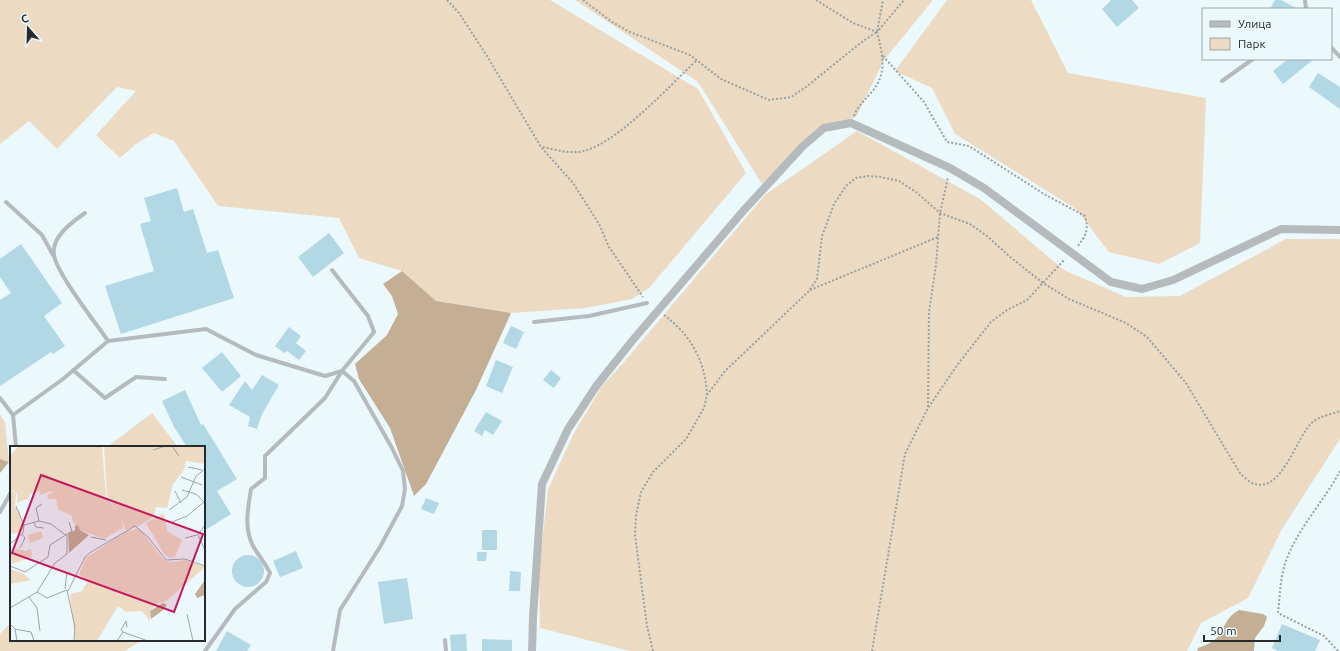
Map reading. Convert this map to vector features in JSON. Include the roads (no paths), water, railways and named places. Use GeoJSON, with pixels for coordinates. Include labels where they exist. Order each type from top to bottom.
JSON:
{"type":"FeatureCollection","features":[{"type":"Feature","properties":{"kind":"street"},"geometry":{"type":"LineString","coordinates":[[532,651],[542,484],[568,429],[597,385],[632,341],[659,312],[744,210],[803,146],[824,128],[851,123],[950,168],[984,188],[1071,254],[1111,282],[1142,289],[1173,280],[1281,229],[1340,230]]}},
{"type":"Feature","properties":{"kind":"lane"},"geometry":{"type":"LineString","coordinates":[[1332,48],[1340,57]]}},
{"type":"Feature","properties":{"kind":"lane"},"geometry":{"type":"LineString","coordinates":[[1222,81],[1252,60]]}},
{"type":"Feature","properties":{"kind":"lane"},"geometry":{"type":"LineString","coordinates":[[6,202],[42,235],[54,255],[62,274],[108,341]]}},
{"type":"Feature","properties":{"kind":"lane"},"geometry":{"type":"LineString","coordinates":[[54,255],[57,240],[67,226],[85,213]]}},
{"type":"Feature","properties":{"kind":"lane"},"geometry":{"type":"LineString","coordinates":[[205,651],[235,610],[266,582],[270,573],[265,561],[252,544],[246,520],[251,489],[265,478],[266,456],[325,398],[342,371],[374,332],[368,316],[332,270]]}},
{"type":"Feature","properties":{"kind":"lane"},"geometry":{"type":"LineString","coordinates":[[534,322],[589,316],[647,303]]}},
{"type":"Feature","properties":{"kind":"lane"},"geometry":{"type":"LineString","coordinates":[[12,414],[73,370],[108,341],[206,328],[256,355],[325,376],[342,371]]}},
{"type":"Feature","properties":{"kind":"lane"},"geometry":{"type":"LineString","coordinates":[[73,370],[106,398],[136,377],[165,379]]}},
{"type":"Feature","properties":{"kind":"lane"},"geometry":{"type":"LineString","coordinates":[[333,651],[340,610],[380,547],[402,506],[404,488],[403,471],[392,448],[354,381],[342,371]]}},
{"type":"Feature","properties":{"kind":"lane"},"geometry":{"type":"LineString","coordinates":[[0,398],[12,414],[16,446]]}},
{"type":"Feature","properties":{"kind":"lane"},"geometry":{"type":"LineString","coordinates":[[0,512],[10,494]]}},
{"type":"Feature","properties":{"kind":"lane"},"geometry":{"type":"LineString","coordinates":[[445,640],[446,651]]}}]}
